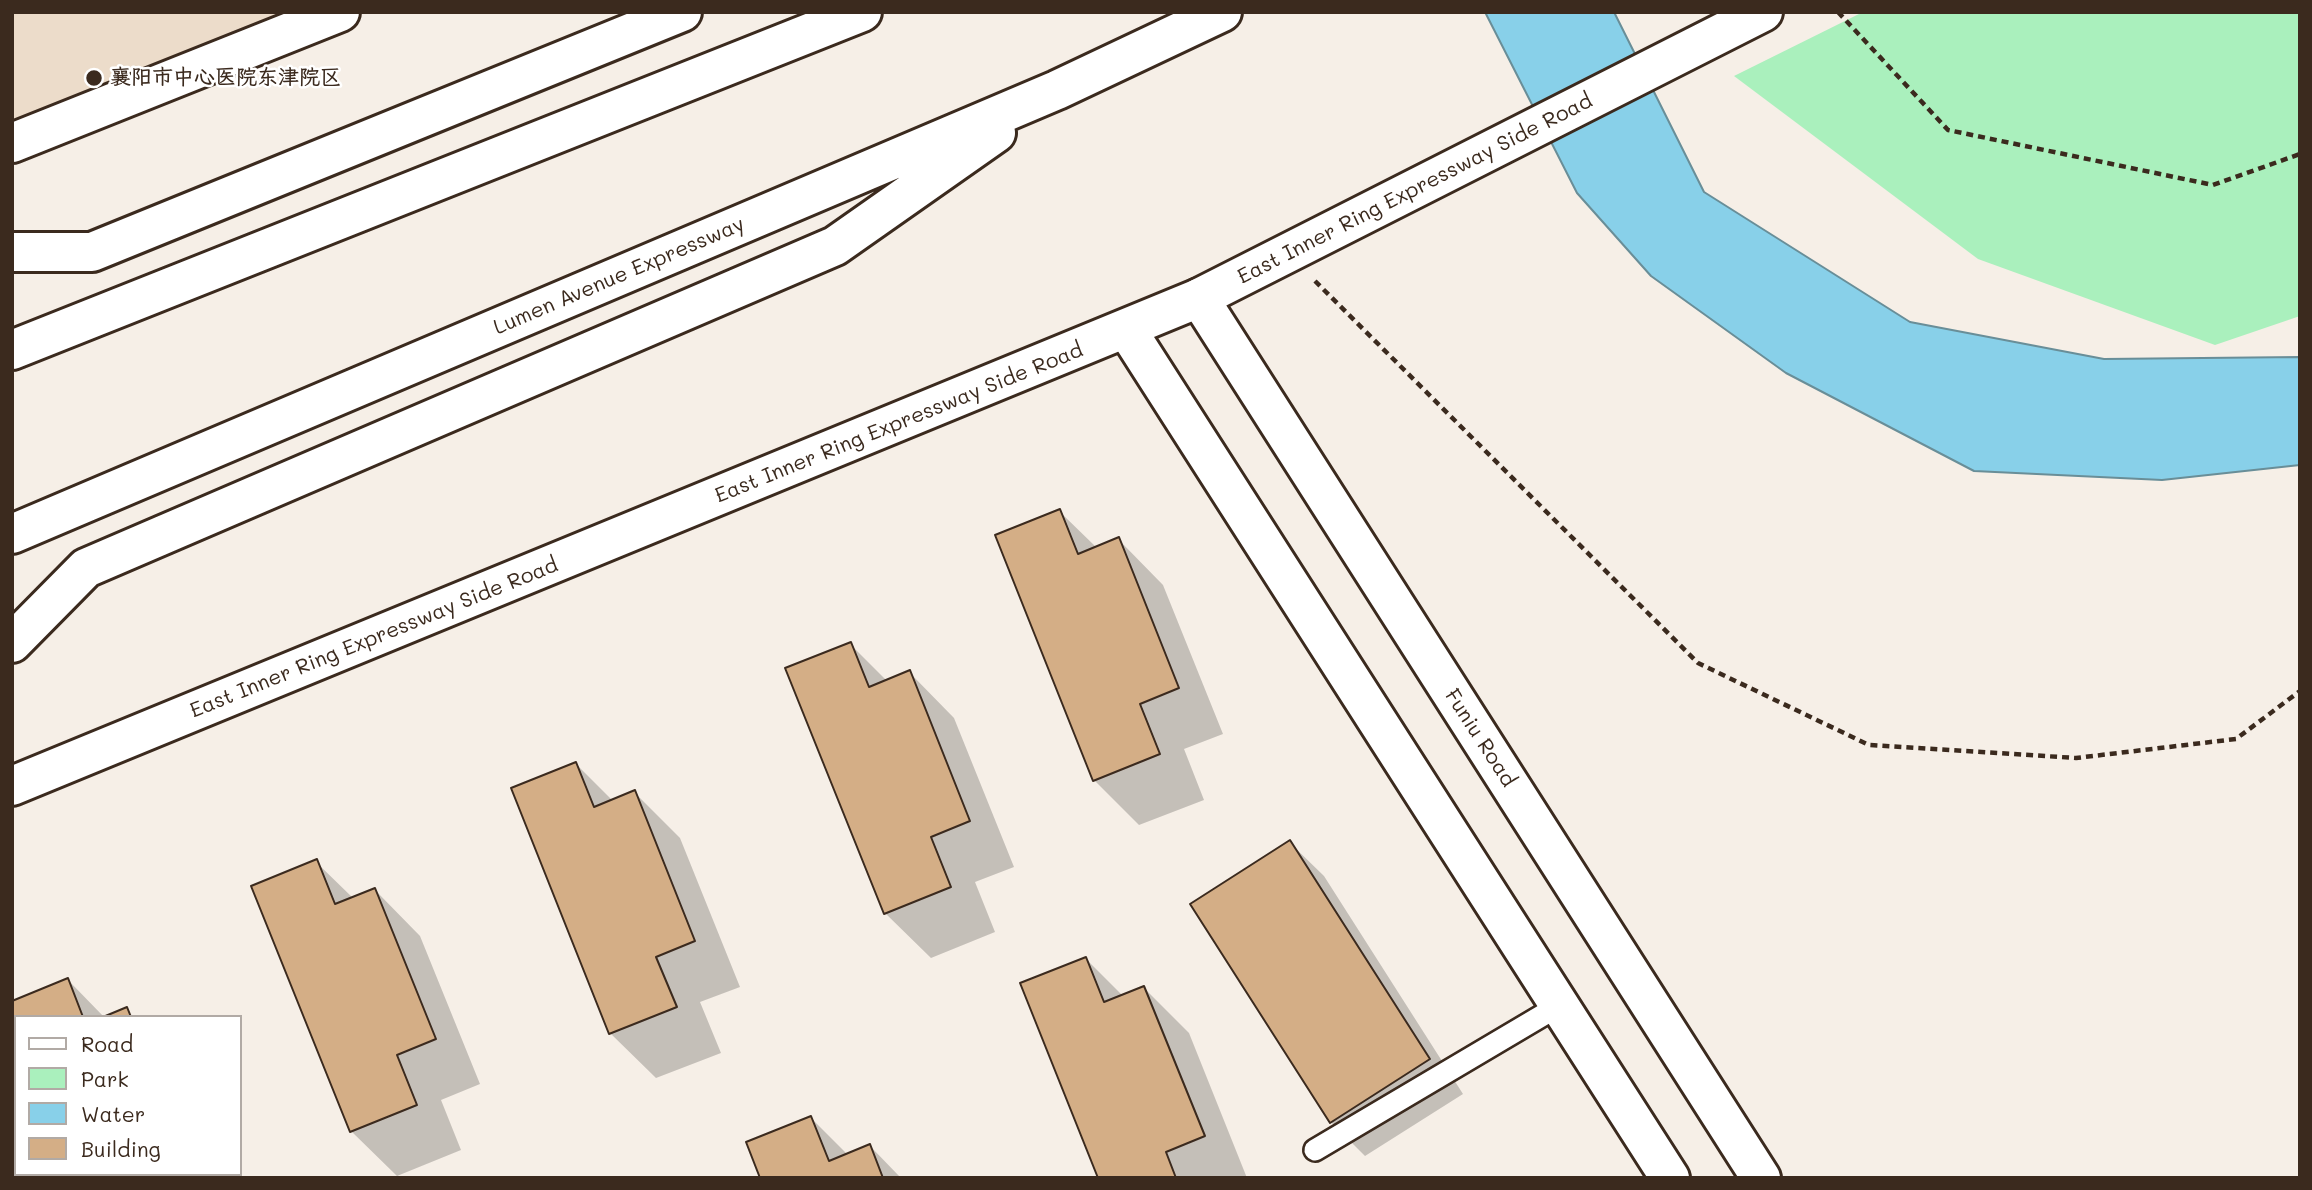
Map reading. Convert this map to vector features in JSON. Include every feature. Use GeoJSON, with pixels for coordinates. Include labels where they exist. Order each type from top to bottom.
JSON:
{"type":"FeatureCollection","features":[{"type":"Feature","properties":{"kind":"main road"},"geometry":{"type":"LineString","coordinates":[[12,143],[340,12]]}},
{"type":"Feature","properties":{"kind":"main road"},"geometry":{"type":"LineString","coordinates":[[12,252],[92,252],[682,12]]}},
{"type":"Feature","properties":{"kind":"main road"},"geometry":{"type":"LineString","coordinates":[[12,350],[862,12]]}},
{"type":"Feature","properties":{"kind":"main road","name":"Lumen Avenue Expressway"},"geometry":{"type":"LineString","coordinates":[[12,534],[1058,90],[1223,12]]}},
{"type":"Feature","properties":{"kind":"main road","name":"East Inner Ring Expressway Side Road"},"geometry":{"type":"LineString","coordinates":[[12,786],[1127,330],[1199,298],[1763,12]]}},
{"type":"Feature","properties":{"kind":"main road"},"geometry":{"type":"LineString","coordinates":[[12,643],[86,568],[835,246],[1058,90]]}},
{"type":"Feature","properties":{"kind":"main road","name":"Funiu Road"},"geometry":{"type":"LineString","coordinates":[[1199,298],[1761,1178]]}},
{"type":"Feature","properties":{"kind":"main road"},"geometry":{"type":"LineString","coordinates":[[1127,330],[1670,1178]]}},
{"type":"Feature","properties":{"kind":"lane"},"geometry":{"type":"LineString","coordinates":[[1315,1150],[1560,1005]]}},
{"type":"Feature","properties":{"kind":"path"},"geometry":{"type":"LineString","coordinates":[[1838,12],[1948,130],[2213,185],[2300,154]]}},
{"type":"Feature","properties":{"kind":"path"},"geometry":{"type":"LineString","coordinates":[[1287,253],[1698,663],[1870,746],[2076,758],[2236,739],[2300,691]]}},
{"type":"Feature","properties":{"kind":"shaded area","name":"襄阳市中心医院东津院区"},"geometry":{"type":"Polygon","coordinates":[[[12,12],[340,12],[12,143],[12,12]]]}},
{"type":"Feature","properties":{"kind":"green space"},"geometry":{"type":"Polygon","coordinates":[[[1863,12],[2300,12],[2300,316],[2215,345],[1978,259],[1734,76],[1863,12]]]}},
{"type":"Feature","properties":{"kind":"water"},"geometry":{"type":"Polygon","coordinates":[[[1485,12],[1614,12],[1704,192],[1910,322],[2104,359],[2300,357],[2300,465],[2162,480],[1974,471],[1786,373],[1651,276],[1577,193],[1485,12]]]}},
{"type":"Feature","properties":{"kind":"building"},"geometry":{"type":"Polygon","coordinates":[[[1060,509],[1078,554],[1119,537],[1179,688],[1140,704],[1160,754],[1093,781],[995,535],[1060,509]]]}},
{"type":"Feature","properties":{"kind":"building"},"geometry":{"type":"Polygon","coordinates":[[[851,642],[869,687],[910,670],[970,821],[931,837],[951,887],[884,914],[785,668],[851,642]]]}},
{"type":"Feature","properties":{"kind":"building"},"geometry":{"type":"Polygon","coordinates":[[[576,762],[594,807],[635,790],[695,941],[656,957],[677,1007],[609,1034],[511,788],[576,762]]]}},
{"type":"Feature","properties":{"kind":"building"},"geometry":{"type":"Polygon","coordinates":[[[1290,840],[1430,1059],[1330,1123],[1190,904],[1290,840]]]}},
{"type":"Feature","properties":{"kind":"building"},"geometry":{"type":"Polygon","coordinates":[[[317,859],[335,904],[375,888],[436,1039],[397,1055],[417,1105],[350,1132],[251,886],[317,859]]]}},
{"type":"Feature","properties":{"kind":"building"},"geometry":{"type":"Polygon","coordinates":[[[1086,957],[1104,1002],[1144,986],[1205,1136],[1166,1152],[1176,1178],[1098,1178],[1020,983],[1086,957]]]}},
{"type":"Feature","properties":{"kind":"building"},"geometry":{"type":"Polygon","coordinates":[[[68,978],[82,1015],[14,1015],[14,1034],[12,1001],[68,978]]]}},
{"type":"Feature","properties":{"kind":"building"},"geometry":{"type":"Polygon","coordinates":[[[127,1007],[130,1015],[108,1015],[127,1007]]]}},
{"type":"Feature","properties":{"kind":"building"},"geometry":{"type":"Polygon","coordinates":[[[811,1116],[829,1161],[870,1144],[883,1178],[760,1178],[746,1142],[811,1116]]]}},
{"type":"Feature","properties":{"kind":"building"},"geometry":{"type":"Polygon","coordinates":[[[72,1176],[150,1178],[72,1178],[72,1176]]]}},
{"type":"Feature","properties":{"kind":"place","name":"襄阳市中心医院东津院区"},"geometry":{"type":"Point","coordinates":[94,78]}}]}
